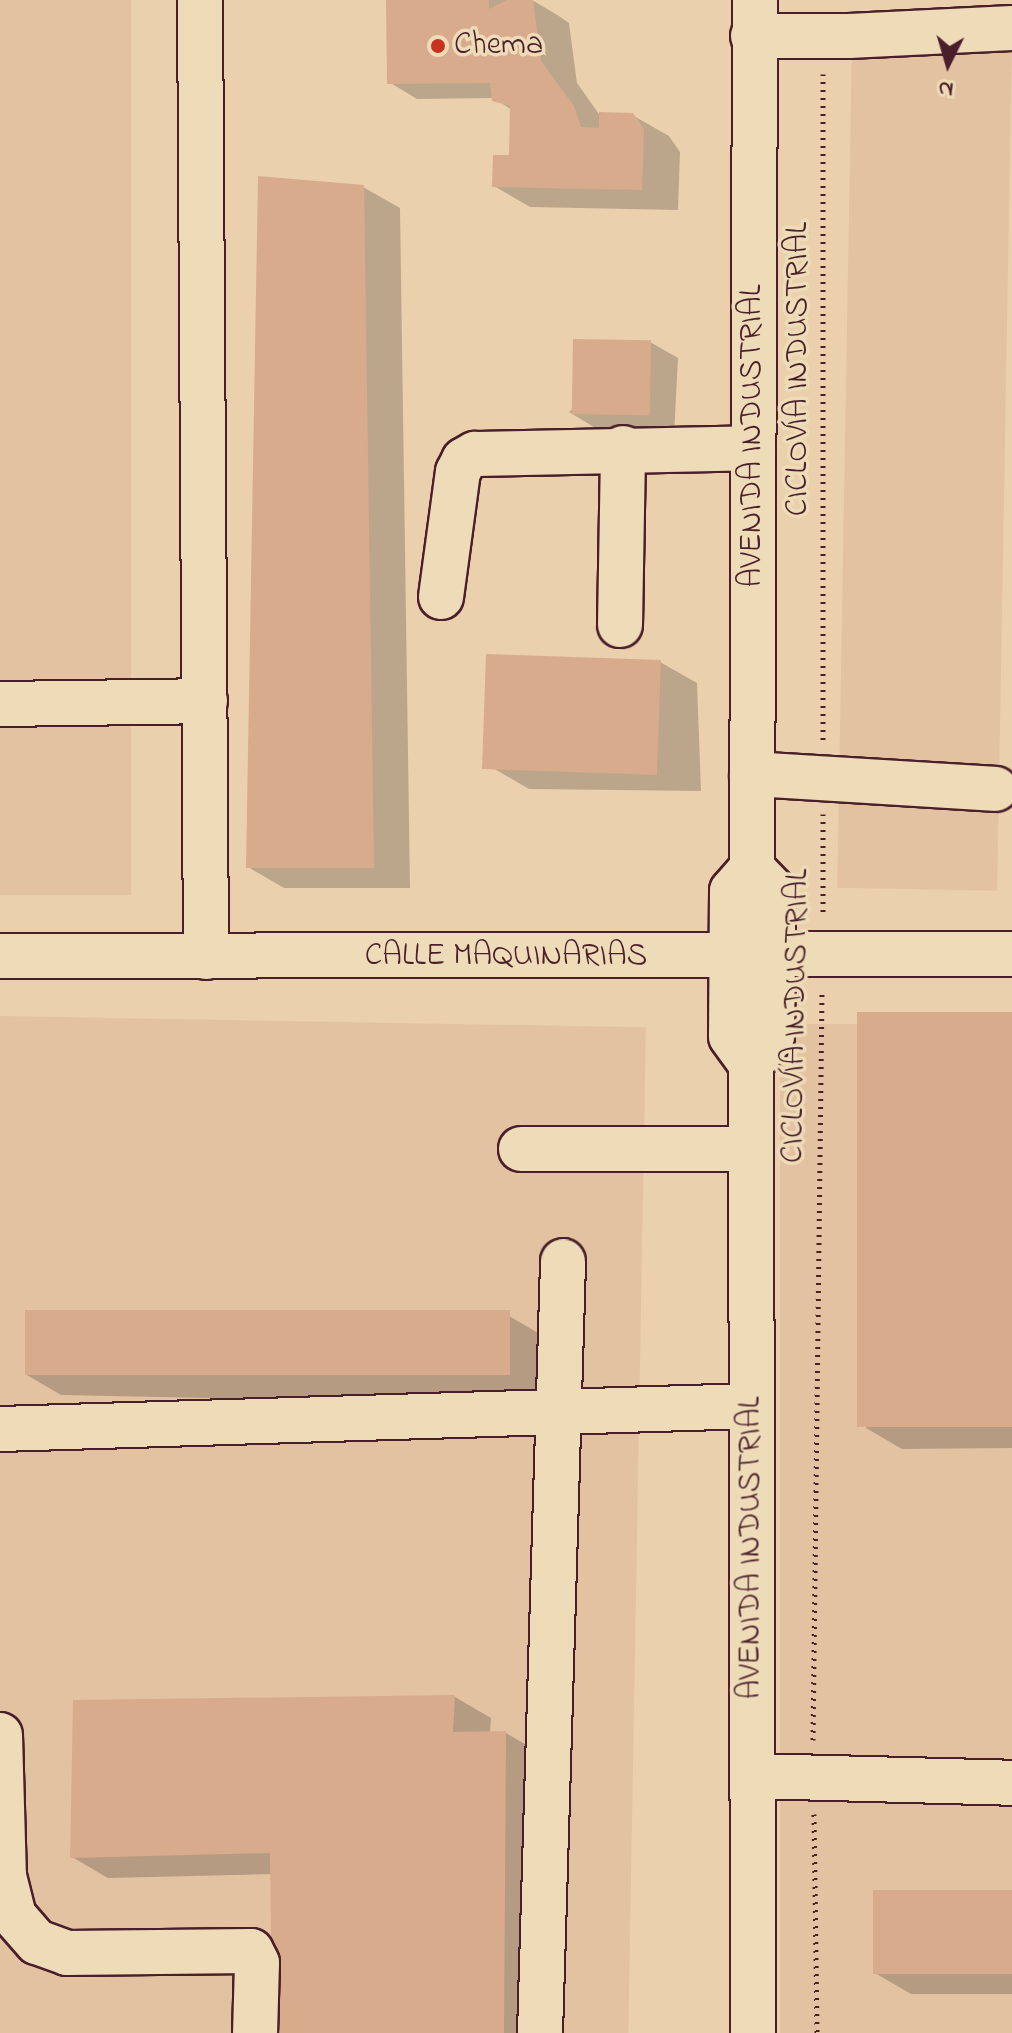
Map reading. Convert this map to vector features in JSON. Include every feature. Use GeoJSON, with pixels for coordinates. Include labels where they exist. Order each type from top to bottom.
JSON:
{"type":"FeatureCollection","features":[{"type":"Feature","properties":{"kind":"street"},"geometry":{"type":"LineString","coordinates":[[200,0],[206,957]]}},
{"type":"Feature","properties":{"kind":"street"},"geometry":{"type":"LineString","coordinates":[[753,10],[823,36],[1012,28]]}},
{"type":"Feature","properties":{"kind":"street","name":"AVENIDA INDUSTRIAL"},"geometry":{"type":"LineString","coordinates":[[753,10],[752,868],[773,890],[752,956],[772,1036],[751,1064],[753,2033]]}},
{"type":"Feature","properties":{"kind":"street"},"geometry":{"type":"LineString","coordinates":[[620,625],[623,448]]}},
{"type":"Feature","properties":{"kind":"street"},"geometry":{"type":"LineString","coordinates":[[441,597],[458,472],[464,460],[475,454],[623,448],[753,448]]}},
{"type":"Feature","properties":{"kind":"street"},"geometry":{"type":"LineString","coordinates":[[0,704],[205,701]]}},
{"type":"Feature","properties":{"kind":"street"},"geometry":{"type":"LineString","coordinates":[[752,774],[823,781],[996,789]]}},
{"type":"Feature","properties":{"kind":"street","name":"CALLE MAQUINARIAS"},"geometry":{"type":"LineString","coordinates":[[0,956],[1012,954]]}},
{"type":"Feature","properties":{"kind":"street"},"geometry":{"type":"LineString","coordinates":[[521,1149],[751,1149]]}},
{"type":"Feature","properties":{"kind":"street"},"geometry":{"type":"LineString","coordinates":[[540,2033],[554,1655],[556,1412],[563,1261]]}},
{"type":"Feature","properties":{"kind":"street"},"geometry":{"type":"LineString","coordinates":[[0,1429],[752,1406]]}},
{"type":"Feature","properties":{"kind":"street"},"geometry":{"type":"LineString","coordinates":[[0,1735],[4,1876],[14,1916],[37,1942],[67,1953],[251,1951],[257,1963],[255,2033]]}},
{"type":"Feature","properties":{"kind":"street"},"geometry":{"type":"LineString","coordinates":[[753,1776],[1012,1783]]}},
{"type":"Feature","properties":{"kind":"path","name":"CICLOVÍA INDUSTRIAL"},"geometry":{"type":"LineString","coordinates":[[817,2033],[812,1652],[823,956],[823,36]]}},
{"type":"Feature","properties":{"kind":"shaded area"},"geometry":{"type":"Polygon","coordinates":[[[0,0],[131,0],[131,895],[0,895],[0,0]]]}},
{"type":"Feature","properties":{"kind":"shaded area"},"geometry":{"type":"Polygon","coordinates":[[[852,39],[1012,42],[997,891],[837,888],[852,39]]]}},
{"type":"Feature","properties":{"kind":"shaded area"},"geometry":{"type":"Polygon","coordinates":[[[0,1016],[646,1027],[628,2033],[0,2033],[0,1016]]]}},
{"type":"Feature","properties":{"kind":"shaded area"},"geometry":{"type":"Polygon","coordinates":[[[780,1024],[1012,1024],[1012,2033],[780,2033],[780,1024]]]}},
{"type":"Feature","properties":{"kind":"building"},"geometry":{"type":"Polygon","coordinates":[[[386,0],[489,0],[489,9],[507,0],[533,0],[541,61],[574,106],[581,127],[599,128],[599,112],[633,113],[644,129],[642,190],[492,187],[493,155],[509,155],[510,106],[492,101],[490,83],[387,84],[386,0]]]}},
{"type":"Feature","properties":{"kind":"building"},"geometry":{"type":"Polygon","coordinates":[[[258,176],[364,185],[374,868],[246,868],[258,176]]]}},
{"type":"Feature","properties":{"kind":"building"},"geometry":{"type":"Polygon","coordinates":[[[573,339],[651,340],[650,415],[572,414],[573,339]]]}},
{"type":"Feature","properties":{"kind":"building"},"geometry":{"type":"Polygon","coordinates":[[[486,654],[661,660],[657,775],[482,769],[486,654]]]}},
{"type":"Feature","properties":{"kind":"building"},"geometry":{"type":"Polygon","coordinates":[[[857,1012],[1012,1012],[1012,1427],[857,1427],[857,1012]]]}},
{"type":"Feature","properties":{"kind":"building"},"geometry":{"type":"Polygon","coordinates":[[[25,1310],[510,1310],[510,1375],[25,1375],[25,1310]]]}},
{"type":"Feature","properties":{"kind":"building"},"geometry":{"type":"Polygon","coordinates":[[[455,1695],[453,1732],[506,1731],[504,2033],[272,2033],[270,1853],[70,1858],[73,1700],[455,1695]]]}},
{"type":"Feature","properties":{"kind":"building"},"geometry":{"type":"Polygon","coordinates":[[[873,1890],[1012,1890],[1012,1974],[873,1974],[873,1890]]]}},
{"type":"Feature","properties":{"kind":"place","name":"Chema"},"geometry":{"type":"Point","coordinates":[438,46]}}]}
